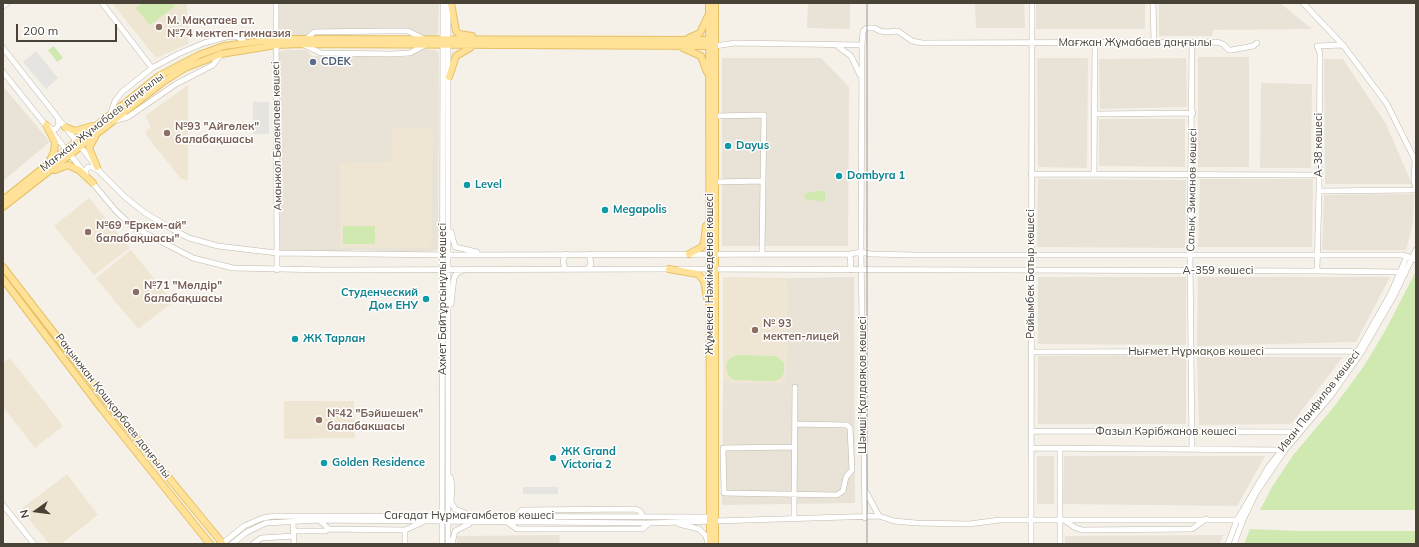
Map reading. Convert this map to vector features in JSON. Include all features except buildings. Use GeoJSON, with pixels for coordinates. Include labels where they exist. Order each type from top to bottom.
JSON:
{"type":"FeatureCollection","features":[{"type":"Feature","properties":{"kind":"main road"},"geometry":{"type":"LineString","coordinates":[[450,3],[456,31],[465,36],[480,37],[489,40]]}},
{"type":"Feature","properties":{"kind":"main road","name":"Жұмекен Нәжімеденов көшесі"},"geometry":{"type":"LineString","coordinates":[[709,3],[715,116],[716,182],[712,254]]}},
{"type":"Feature","properties":{"kind":"main road","name":"Жұмекен Нәжімеденов көшесі"},"geometry":{"type":"LineString","coordinates":[[709,544],[713,519],[713,269],[710,209],[709,77],[715,3]]}},
{"type":"Feature","properties":{"kind":"main road"},"geometry":{"type":"LineString","coordinates":[[683,40],[700,33],[709,13]]}},
{"type":"Feature","properties":{"kind":"main road"},"geometry":{"type":"LineString","coordinates":[[446,43],[489,40],[683,40],[712,43]]}},
{"type":"Feature","properties":{"kind":"main road","name":"Мағжан Жұмабаев даңғылы"},"geometry":{"type":"LineString","coordinates":[[3,207],[33,184],[68,152],[76,141],[97,124],[159,76],[199,55],[224,46],[246,42],[446,43]]}},
{"type":"Feature","properties":{"kind":"main road","name":"Мағжан Жұмабаев даңғылы"},"geometry":{"type":"LineString","coordinates":[[3,200],[49,163],[80,147],[163,82],[185,68],[221,54],[276,42]]}},
{"type":"Feature","properties":{"kind":"main road"},"geometry":{"type":"LineString","coordinates":[[446,43],[473,46],[678,46],[712,43]]}},
{"type":"Feature","properties":{"kind":"main road"},"geometry":{"type":"LineString","coordinates":[[449,77],[456,56],[473,46]]}},
{"type":"Feature","properties":{"kind":"main road"},"geometry":{"type":"LineString","coordinates":[[678,46],[701,56],[709,77]]}},
{"type":"Feature","properties":{"kind":"main road"},"geometry":{"type":"LineString","coordinates":[[45,124],[55,142],[55,148],[49,163]]}},
{"type":"Feature","properties":{"kind":"main road"},"geometry":{"type":"LineString","coordinates":[[65,127],[75,131],[97,124]]}},
{"type":"Feature","properties":{"kind":"main road"},"geometry":{"type":"LineString","coordinates":[[97,167],[89,148],[97,135],[110,124]]}},
{"type":"Feature","properties":{"kind":"main road"},"geometry":{"type":"LineString","coordinates":[[33,184],[61,166],[68,165],[78,170],[93,183]]}},
{"type":"Feature","properties":{"kind":"main road"},"geometry":{"type":"LineString","coordinates":[[689,254],[700,250],[704,243],[710,209]]}},
{"type":"Feature","properties":{"kind":"main road","name":"Рақымжан Қошқарбаев даңғылы"},"geometry":{"type":"LineString","coordinates":[[3,267],[119,417],[223,544]]}},
{"type":"Feature","properties":{"kind":"main road"},"geometry":{"type":"LineString","coordinates":[[669,269],[698,274],[701,276],[710,309]]}},
{"type":"Feature","properties":{"kind":"main road","name":"Жұмекен Нәжімеденов көшесі"},"geometry":{"type":"LineString","coordinates":[[713,269],[710,309],[713,519],[715,544]]}},
{"type":"Feature","properties":{"kind":"main road","name":"Рақымжан Қошқарбаев даңғылы"},"geometry":{"type":"LineString","coordinates":[[3,279],[101,408],[210,544]]}},
{"type":"Feature","properties":{"kind":"street"},"geometry":{"type":"LineString","coordinates":[[3,6],[7,3]]}},
{"type":"Feature","properties":{"kind":"street"},"geometry":{"type":"LineString","coordinates":[[102,3],[152,68]]}},
{"type":"Feature","properties":{"kind":"street","name":"Аманжол Бөлекпаев көшесі"},"geometry":{"type":"LineString","coordinates":[[276,3],[278,270]]}},
{"type":"Feature","properties":{"kind":"street"},"geometry":{"type":"LineString","coordinates":[[443,3],[446,54]]}},
{"type":"Feature","properties":{"kind":"street"},"geometry":{"type":"LineString","coordinates":[[446,43],[450,3]]}},
{"type":"Feature","properties":{"kind":"street","name":"Райымбек Батыр көшесі"},"geometry":{"type":"LineString","coordinates":[[1032,3],[1032,544]]}},
{"type":"Feature","properties":{"kind":"street"},"geometry":{"type":"LineString","coordinates":[[1153,3],[1154,42]]}},
{"type":"Feature","properties":{"kind":"street"},"geometry":{"type":"LineString","coordinates":[[1303,3],[1344,45],[1386,104],[1415,160],[1414,181],[1416,190],[1319,191]]}},
{"type":"Feature","properties":{"kind":"street","name":"Мағжан Жұмабаев даңғылы"},"geometry":{"type":"LineString","coordinates":[[862,45],[864,31],[871,27],[880,31],[898,31],[908,39],[922,43],[1032,44],[1095,42],[1217,42],[1223,44],[1229,50],[1253,46],[1257,43]]}},
{"type":"Feature","properties":{"kind":"street"},"geometry":{"type":"LineString","coordinates":[[110,115],[115,101],[122,92],[152,68],[178,54],[213,40],[226,37],[238,37],[246,42]]}},
{"type":"Feature","properties":{"kind":"street"},"geometry":{"type":"LineString","coordinates":[[303,42],[321,53],[392,54],[410,53],[424,43]]}},
{"type":"Feature","properties":{"kind":"street"},"geometry":{"type":"LineString","coordinates":[[1094,174],[1095,42]]}},
{"type":"Feature","properties":{"kind":"street"},"geometry":{"type":"LineString","coordinates":[[712,43],[862,45]]}},
{"type":"Feature","properties":{"kind":"street","name":"Салық Зиманов көшесі"},"geometry":{"type":"LineString","coordinates":[[1192,43],[1193,174],[1190,254],[1192,448]]}},
{"type":"Feature","properties":{"kind":"street"},"geometry":{"type":"LineString","coordinates":[[835,44],[854,60],[862,79]]}},
{"type":"Feature","properties":{"kind":"street","name":"Шәмші Қалдаяқов көшесі"},"geometry":{"type":"LineString","coordinates":[[862,45],[861,252],[865,518]]}},
{"type":"Feature","properties":{"kind":"street","name":"А-38 көшесі"},"geometry":{"type":"LineString","coordinates":[[1316,271],[1318,255],[1320,53],[1317,46],[1344,45]]}},
{"type":"Feature","properties":{"kind":"street"},"geometry":{"type":"LineString","coordinates":[[3,48],[102,174]]}},
{"type":"Feature","properties":{"kind":"street","name":"Ахмет Байтұрсынұлы көшесі"},"geometry":{"type":"LineString","coordinates":[[446,54],[449,77],[449,221],[446,255]]}},
{"type":"Feature","properties":{"kind":"street","name":"Ахмет Байтұрсынұлы көшесі"},"geometry":{"type":"LineString","coordinates":[[442,544],[445,522],[446,54]]}},
{"type":"Feature","properties":{"kind":"street","name":"А-359 көшесі"},"geometry":{"type":"LineString","coordinates":[[3,72],[116,211],[133,228],[193,258],[233,268],[278,270],[713,269],[862,271],[1316,271],[1403,273]]}},
{"type":"Feature","properties":{"kind":"street"},"geometry":{"type":"LineString","coordinates":[[45,124],[52,130],[58,127],[58,120],[52,110]]}},
{"type":"Feature","properties":{"kind":"street"},"geometry":{"type":"LineString","coordinates":[[1095,114],[1193,113]]}},
{"type":"Feature","properties":{"kind":"street"},"geometry":{"type":"LineString","coordinates":[[715,116],[764,115],[762,254]]}},
{"type":"Feature","properties":{"kind":"street"},"geometry":{"type":"LineString","coordinates":[[88,177],[86,170],[90,167],[95,168],[125,197],[145,213],[189,238],[222,247],[277,253],[483,255],[850,254],[861,252],[871,254],[915,255],[1190,254],[1318,255],[1412,258]]}},
{"type":"Feature","properties":{"kind":"street"},"geometry":{"type":"LineString","coordinates":[[1031,174],[1319,175]]}},
{"type":"Feature","properties":{"kind":"street"},"geometry":{"type":"LineString","coordinates":[[716,182],[763,181]]}},
{"type":"Feature","properties":{"kind":"street"},"geometry":{"type":"LineString","coordinates":[[449,221],[455,247],[483,255]]}},
{"type":"Feature","properties":{"kind":"street","name":"Иван Панфилов көшесі"},"geometry":{"type":"LineString","coordinates":[[1228,544],[1252,491],[1283,450],[1330,397],[1359,352],[1416,250]]}},
{"type":"Feature","properties":{"kind":"street"},"geometry":{"type":"LineString","coordinates":[[566,254],[563,261],[566,269]]}},
{"type":"Feature","properties":{"kind":"street"},"geometry":{"type":"LineString","coordinates":[[588,269],[591,264],[590,254]]}},
{"type":"Feature","properties":{"kind":"street"},"geometry":{"type":"LineString","coordinates":[[850,254],[851,270]]}},
{"type":"Feature","properties":{"kind":"street","name":"Ахмет Байтұрсынұлы көшесі"},"geometry":{"type":"LineString","coordinates":[[445,515],[448,471],[449,313],[446,269]]}},
{"type":"Feature","properties":{"kind":"street"},"geometry":{"type":"LineString","coordinates":[[449,313],[454,278],[457,273],[466,269]]}},
{"type":"Feature","properties":{"kind":"street","name":"Нығмет Нұрмақов көшесі"},"geometry":{"type":"LineString","coordinates":[[1031,352],[1359,352]]}},
{"type":"Feature","properties":{"kind":"street"},"geometry":{"type":"LineString","coordinates":[[794,518],[795,387]]}},
{"type":"Feature","properties":{"kind":"street"},"geometry":{"type":"LineString","coordinates":[[795,424],[847,425],[850,428],[852,470],[846,477],[843,492],[837,495],[724,493],[723,448],[795,447]]}},
{"type":"Feature","properties":{"kind":"street","name":"Фазыл Кәрібжанов көшесі"},"geometry":{"type":"LineString","coordinates":[[1033,432],[1298,432]]}},
{"type":"Feature","properties":{"kind":"street"},"geometry":{"type":"LineString","coordinates":[[1032,448],[1192,448],[1283,450]]}},
{"type":"Feature","properties":{"kind":"street"},"geometry":{"type":"LineString","coordinates":[[1060,448],[1062,520],[1060,544]]}},
{"type":"Feature","properties":{"kind":"street"},"geometry":{"type":"LineString","coordinates":[[448,471],[452,484],[451,502],[455,509],[461,513],[483,513],[491,516]]}},
{"type":"Feature","properties":{"kind":"street"},"geometry":{"type":"LineString","coordinates":[[864,488],[879,516],[894,521],[916,523],[969,524],[1000,520],[1240,520]]}},
{"type":"Feature","properties":{"kind":"street"},"geometry":{"type":"LineString","coordinates":[[3,505],[34,544]]}},
{"type":"Feature","properties":{"kind":"street"},"geometry":{"type":"LineString","coordinates":[[516,516],[522,510],[635,509],[640,511],[643,517]]}},
{"type":"Feature","properties":{"kind":"street","name":"Сағадат Нұрмағамбетов көшесі"},"geometry":{"type":"LineString","coordinates":[[223,544],[244,526],[263,518],[275,516],[445,515],[713,519],[865,518],[879,516]]}},
{"type":"Feature","properties":{"kind":"street","name":"Сағадат Нұрмағамбетов көшесі"},"geometry":{"type":"LineString","coordinates":[[232,544],[247,532],[266,523],[319,520],[649,523],[713,519]]}},
{"type":"Feature","properties":{"kind":"street"},"geometry":{"type":"LineString","coordinates":[[1062,520],[1082,530],[1192,529],[1206,519]]}},
{"type":"Feature","properties":{"kind":"street"},"geometry":{"type":"LineString","coordinates":[[319,520],[329,529]]}},
{"type":"Feature","properties":{"kind":"street","name":"Иван Панфилов көшесі"},"geometry":{"type":"LineString","coordinates":[[1234,544],[1240,520]]}},
{"type":"Feature","properties":{"kind":"street"},"geometry":{"type":"LineString","coordinates":[[253,544],[262,538],[294,533],[325,531],[329,529],[405,530],[425,521]]}},
{"type":"Feature","properties":{"kind":"street"},"geometry":{"type":"LineString","coordinates":[[293,522],[294,544]]}},
{"type":"Feature","properties":{"kind":"street","name":"Ахмет Байтұрсынұлы көшесі"},"geometry":{"type":"LineString","coordinates":[[445,522],[448,544]]}},
{"type":"Feature","properties":{"kind":"street"},"geometry":{"type":"LineString","coordinates":[[452,544],[455,531],[460,527],[466,524],[482,522]]}},
{"type":"Feature","properties":{"kind":"street"},"geometry":{"type":"LineString","coordinates":[[658,522],[694,526],[699,528],[706,536],[709,544]]}},
{"type":"Feature","properties":{"kind":"street"},"geometry":{"type":"LineString","coordinates":[[405,530],[405,544]]}},
{"type":"Feature","properties":{"kind":"shaded area","name":"М. Мақатаев ат. №74 мектеп-гимназия"},"geometry":{"type":"Polygon","coordinates":[[[112,3],[187,3],[188,44],[156,58],[112,3]]]}},
{"type":"Feature","properties":{"kind":"shaded area"},"geometry":{"type":"Polygon","coordinates":[[[278,3],[439,3],[438,34],[434,37],[426,37],[409,30],[311,30],[304,37],[281,36],[278,31],[278,3]]]}},
{"type":"Feature","properties":{"kind":"shaded area"},"geometry":{"type":"Polygon","coordinates":[[[808,3],[850,3],[850,29],[807,28],[808,3]]]}},
{"type":"Feature","properties":{"kind":"shaded area"},"geometry":{"type":"Polygon","coordinates":[[[975,3],[1024,3],[1025,28],[976,28],[975,3]]]}},
{"type":"Feature","properties":{"kind":"shaded area"},"geometry":{"type":"Polygon","coordinates":[[[1036,3],[1145,3],[1145,29],[1036,29],[1036,3]]]}},
{"type":"Feature","properties":{"kind":"shaded area"},"geometry":{"type":"Polygon","coordinates":[[[1159,3],[1280,3],[1312,29],[1213,30],[1212,36],[1159,36],[1159,3]]]}},
{"type":"Feature","properties":{"kind":"shaded area"},"geometry":{"type":"Polygon","coordinates":[[[421,49],[434,50],[438,52],[439,56],[438,249],[434,251],[407,252],[352,250],[343,253],[280,250],[279,52],[285,50],[306,50],[312,56],[408,57],[421,49]]]}},
{"type":"Feature","properties":{"kind":"shaded area"},"geometry":{"type":"Polygon","coordinates":[[[36,51],[58,78],[46,89],[23,62],[36,51]]]}},
{"type":"Feature","properties":{"kind":"shaded area"},"geometry":{"type":"Polygon","coordinates":[[[1198,57],[1249,57],[1249,167],[1198,167],[1198,57]]]}},
{"type":"Feature","properties":{"kind":"shaded area"},"geometry":{"type":"Polygon","coordinates":[[[722,58],[821,58],[849,87],[848,246],[722,246],[722,58]]]}},
{"type":"Feature","properties":{"kind":"shaded area"},"geometry":{"type":"Polygon","coordinates":[[[1037,58],[1088,58],[1087,168],[1038,167],[1037,58]]]}},
{"type":"Feature","properties":{"kind":"shaded area"},"geometry":{"type":"Polygon","coordinates":[[[1186,58],[1187,107],[1100,109],[1099,59],[1186,58]]]}},
{"type":"Feature","properties":{"kind":"shaded area"},"geometry":{"type":"Polygon","coordinates":[[[1324,59],[1343,59],[1386,124],[1412,184],[1325,184],[1324,59]]]}},
{"type":"Feature","properties":{"kind":"shaded area"},"geometry":{"type":"Polygon","coordinates":[[[1261,83],[1312,84],[1311,168],[1260,168],[1261,83]]]}},
{"type":"Feature","properties":{"kind":"shaded area","name":"№93 \"Айгөлек\" балабақшасы"},"geometry":{"type":"Polygon","coordinates":[[[188,85],[188,180],[181,179],[146,135],[146,130],[151,127],[145,116],[188,85]]]}},
{"type":"Feature","properties":{"kind":"shaded area"},"geometry":{"type":"Polygon","coordinates":[[[3,86],[50,142],[3,181],[3,86]]]}},
{"type":"Feature","properties":{"kind":"shaded area"},"geometry":{"type":"Polygon","coordinates":[[[253,102],[269,102],[269,134],[253,134],[253,102]]]}},
{"type":"Feature","properties":{"kind":"shaded area"},"geometry":{"type":"Polygon","coordinates":[[[1099,119],[1185,119],[1185,167],[1099,166],[1099,119]]]}},
{"type":"Feature","properties":{"kind":"shaded area"},"geometry":{"type":"Polygon","coordinates":[[[433,127],[431,247],[340,248],[340,163],[391,162],[393,128],[433,127]]]}},
{"type":"Feature","properties":{"kind":"shaded area"},"geometry":{"type":"Polygon","coordinates":[[[1038,179],[1186,180],[1185,248],[1037,247],[1038,179]]]}},
{"type":"Feature","properties":{"kind":"shaded area"},"geometry":{"type":"Polygon","coordinates":[[[1200,179],[1313,179],[1312,247],[1198,247],[1200,179]]]}},
{"type":"Feature","properties":{"kind":"shaded area"},"geometry":{"type":"Polygon","coordinates":[[[1414,194],[1413,223],[1406,250],[1322,250],[1324,195],[1414,194]]]}},
{"type":"Feature","properties":{"kind":"shaded area","name":"№69 \"Еркем-ай\" балабақшасы\""},"geometry":{"type":"Polygon","coordinates":[[[89,198],[130,248],[94,275],[54,226],[89,198]]]}},
{"type":"Feature","properties":{"kind":"shaded area","name":"№71 \"Мөлдір\" балабақшасы"},"geometry":{"type":"Polygon","coordinates":[[[131,250],[173,302],[138,329],[96,278],[131,250]]]}},
{"type":"Feature","properties":{"kind":"shaded area","name":"№ 93 мектеп-лицей"},"geometry":{"type":"Polygon","coordinates":[[[723,277],[787,278],[786,383],[723,382],[723,277]]]}},
{"type":"Feature","properties":{"kind":"shaded area"},"geometry":{"type":"Polygon","coordinates":[[[854,277],[855,503],[722,505],[723,382],[786,383],[787,278],[854,277]]]}},
{"type":"Feature","properties":{"kind":"shaded area"},"geometry":{"type":"Polygon","coordinates":[[[1038,277],[1186,277],[1186,345],[1038,344],[1038,277]]]}},
{"type":"Feature","properties":{"kind":"shaded area"},"geometry":{"type":"Polygon","coordinates":[[[1198,277],[1390,277],[1356,342],[1197,346],[1198,277]]]}},
{"type":"Feature","properties":{"kind":"shaded area"},"geometry":{"type":"Polygon","coordinates":[[[1186,355],[1186,424],[1038,424],[1038,356],[1186,355]]]}},
{"type":"Feature","properties":{"kind":"shaded area"},"geometry":{"type":"Polygon","coordinates":[[[1197,357],[1343,357],[1291,424],[1199,425],[1197,357]]]}},
{"type":"Feature","properties":{"kind":"shaded area"},"geometry":{"type":"Polygon","coordinates":[[[10,358],[63,426],[35,448],[3,407],[3,363],[10,358]]]}},
{"type":"Feature","properties":{"kind":"shaded area","name":"№42 \"Бәйшешек\" балабакшасы"},"geometry":{"type":"Polygon","coordinates":[[[284,401],[354,401],[355,438],[284,439],[284,401]]]}},
{"type":"Feature","properties":{"kind":"shaded area"},"geometry":{"type":"Polygon","coordinates":[[[1037,456],[1054,456],[1054,504],[1037,504],[1037,456]]]}},
{"type":"Feature","properties":{"kind":"shaded area"},"geometry":{"type":"Polygon","coordinates":[[[1064,456],[1265,456],[1237,506],[1063,504],[1064,456]]]}},
{"type":"Feature","properties":{"kind":"shaded area"},"geometry":{"type":"Polygon","coordinates":[[[67,474],[98,515],[61,544],[49,544],[21,509],[67,474]]]}},
{"type":"Feature","properties":{"kind":"shaded area"},"geometry":{"type":"Polygon","coordinates":[[[523,487],[558,487],[558,494],[523,494],[523,487]]]}},
{"type":"Feature","properties":{"kind":"shaded area"},"geometry":{"type":"Polygon","coordinates":[[[560,535],[559,544],[457,544],[457,536],[560,535]]]}},
{"type":"Feature","properties":{"kind":"shaded area"},"geometry":{"type":"Polygon","coordinates":[[[1223,535],[1220,544],[1065,544],[1065,536],[1223,535]]]}},
{"type":"Feature","properties":{"kind":"green space"},"geometry":{"type":"Polygon","coordinates":[[[143,3],[173,3],[175,6],[150,25],[136,8],[143,3]]]}},
{"type":"Feature","properties":{"kind":"green space"},"geometry":{"type":"Polygon","coordinates":[[[54,46],[63,58],[57,62],[48,50],[54,46]]]}},
{"type":"Feature","properties":{"kind":"green space"},"geometry":{"type":"Polygon","coordinates":[[[816,191],[825,191],[825,202],[813,200],[806,201],[804,194],[816,191]]]}},
{"type":"Feature","properties":{"kind":"green space"},"geometry":{"type":"Polygon","coordinates":[[[343,226],[375,226],[375,244],[343,244],[343,226]]]}},
{"type":"Feature","properties":{"kind":"green space"},"geometry":{"type":"Polygon","coordinates":[[[1416,271],[1416,510],[1260,510],[1272,487],[1294,454],[1333,408],[1364,366],[1385,331],[1416,271]]]}},
{"type":"Feature","properties":{"kind":"green space"},"geometry":{"type":"Polygon","coordinates":[[[737,355],[776,356],[784,363],[784,373],[781,378],[774,381],[734,380],[728,375],[726,365],[730,358],[737,355]]]}},
{"type":"Feature","properties":{"kind":"green space"},"geometry":{"type":"Polygon","coordinates":[[[1250,529],[1298,531],[1416,531],[1416,544],[1244,544],[1250,529]]]}},
{"type":"Feature","properties":{"kind":"tram line"},"geometry":{"type":"LineString","coordinates":[[867,3],[867,544]]}},
{"type":"Feature","properties":{"kind":"place","name":"М. Мақатаев ат. №74 мектеп-гимназия"},"geometry":{"type":"Point","coordinates":[159,27]}},
{"type":"Feature","properties":{"kind":"place","name":"CDEK"},"geometry":{"type":"Point","coordinates":[313,62]}},
{"type":"Feature","properties":{"kind":"place","name":"№93 \"Айгөлек\" балабақшасы"},"geometry":{"type":"Point","coordinates":[167,133]}},
{"type":"Feature","properties":{"kind":"place","name":"Dayus"},"geometry":{"type":"Point","coordinates":[728,146]}},
{"type":"Feature","properties":{"kind":"place","name":"Dombyra 1"},"geometry":{"type":"Point","coordinates":[839,176]}},
{"type":"Feature","properties":{"kind":"place","name":"Level"},"geometry":{"type":"Point","coordinates":[467,185]}},
{"type":"Feature","properties":{"kind":"place","name":"Megapolis"},"geometry":{"type":"Point","coordinates":[605,210]}},
{"type":"Feature","properties":{"kind":"place","name":"№69 \"Еркем-ай\" балабақшасы\""},"geometry":{"type":"Point","coordinates":[88,232]}},
{"type":"Feature","properties":{"kind":"place","name":"№71 \"Мөлдір\" балабақшасы"},"geometry":{"type":"Point","coordinates":[136,292]}},
{"type":"Feature","properties":{"kind":"place","name":"Студенческий Дом ЕНУ"},"geometry":{"type":"Point","coordinates":[426,299]}},
{"type":"Feature","properties":{"kind":"place","name":"№ 93 мектеп-лицей"},"geometry":{"type":"Point","coordinates":[755,330]}},
{"type":"Feature","properties":{"kind":"place","name":"ЖК Тарлан"},"geometry":{"type":"Point","coordinates":[295,339]}},
{"type":"Feature","properties":{"kind":"place","name":"№42 \"Бәйшешек\" балабакшасы"},"geometry":{"type":"Point","coordinates":[319,420]}},
{"type":"Feature","properties":{"kind":"place","name":"ЖК Grand Victoria 2"},"geometry":{"type":"Point","coordinates":[553,458]}},
{"type":"Feature","properties":{"kind":"place","name":"Golden Residence"},"geometry":{"type":"Point","coordinates":[324,463]}}]}
